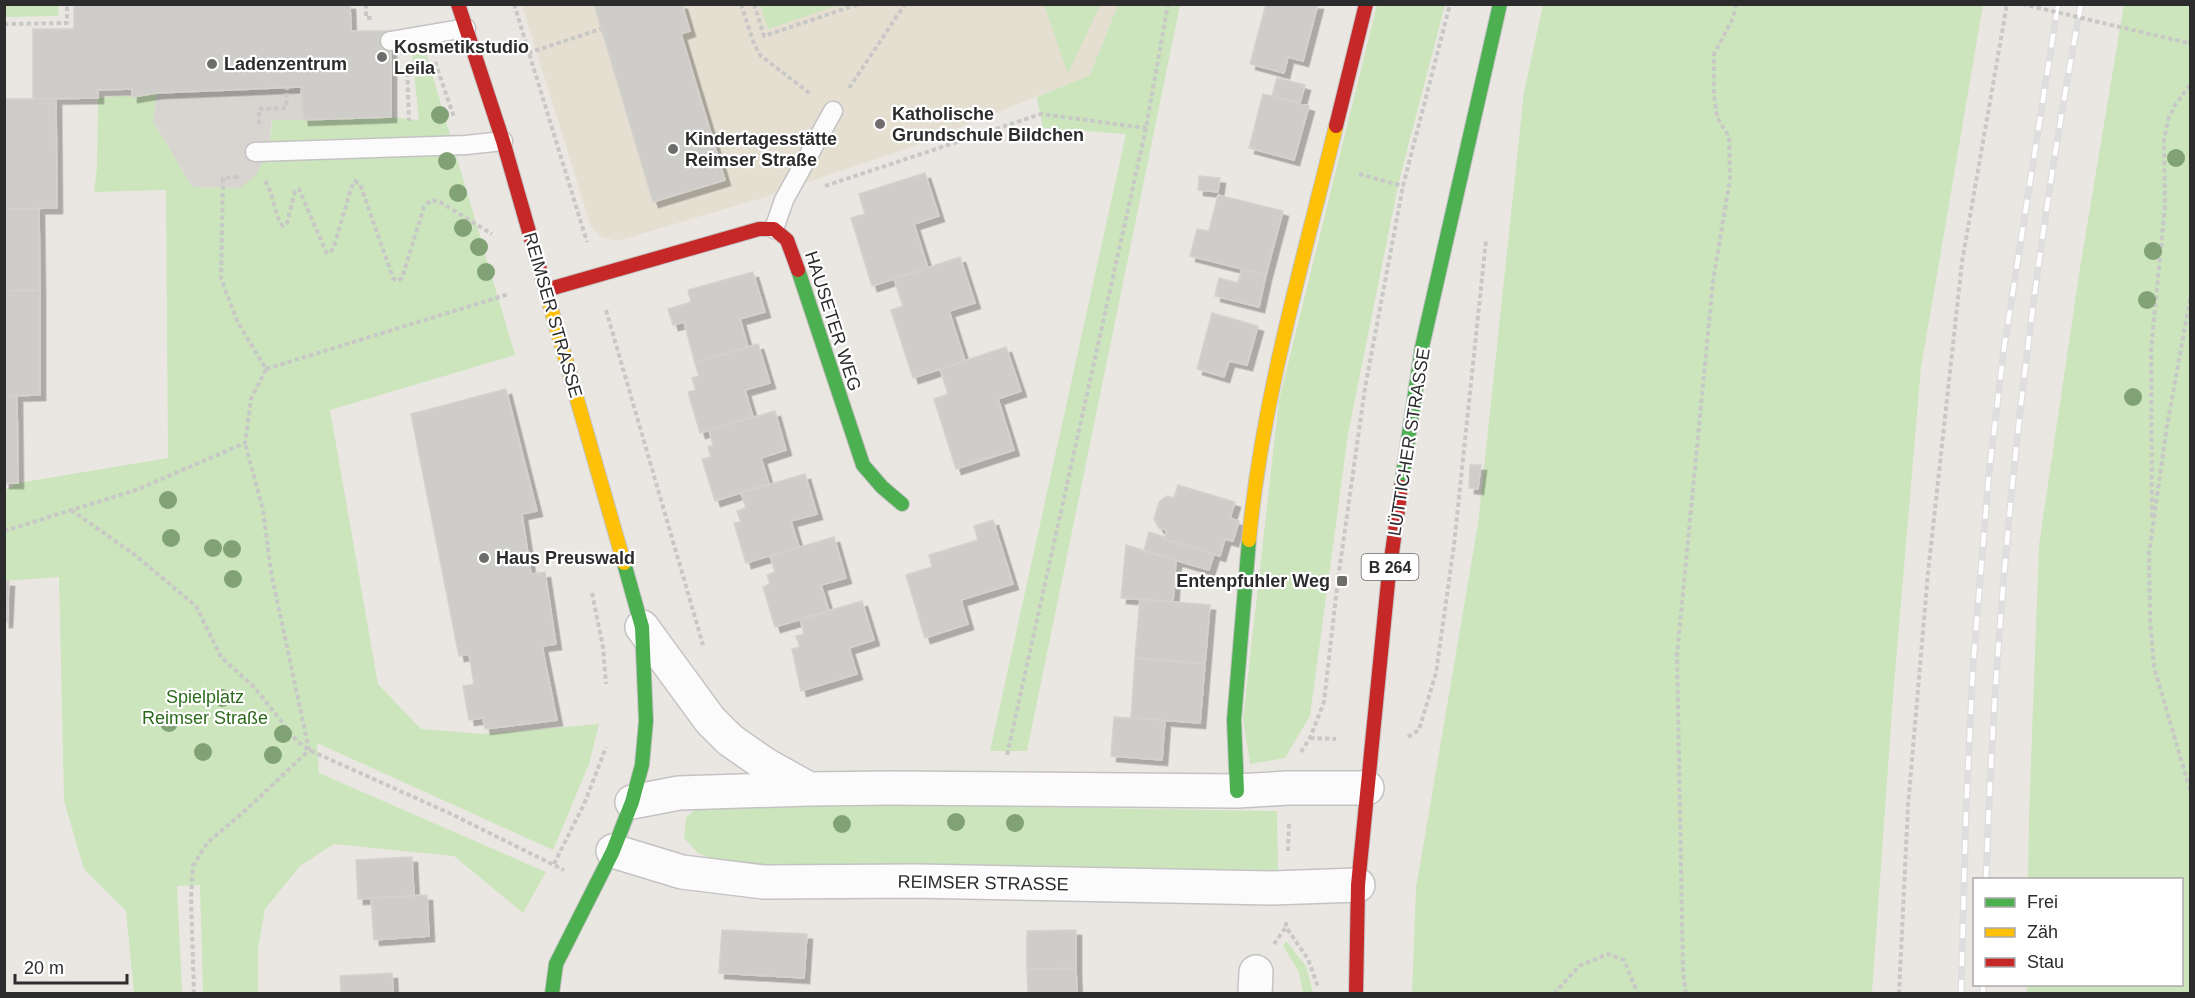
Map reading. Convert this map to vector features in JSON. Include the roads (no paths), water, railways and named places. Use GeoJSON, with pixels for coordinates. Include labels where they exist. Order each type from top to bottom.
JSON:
{"type":"FeatureCollection","features":[{"type":"Feature","properties":{"kind":"street","name":"REIMSER STRASSE"},"geometry":{"type":"LineString","coordinates":[[458,4],[503,141],[642,627],[646,721],[642,765],[632,802],[613,851],[556,964],[552,993]]}},
{"type":"Feature","properties":{"kind":"street"},"geometry":{"type":"LineString","coordinates":[[1237,791],[1234,720],[1252,508],[1269,399],[1366,4]]}},
{"type":"Feature","properties":{"kind":"street","name":"LÜTTICHER STRASSE"},"geometry":{"type":"LineString","coordinates":[[1356,993],[1358,885],[1367,788],[1393,547],[1422,346],[1500,4]]}},
{"type":"Feature","properties":{"kind":"street"},"geometry":{"type":"LineString","coordinates":[[546,290],[759,229],[774,228]]}},
{"type":"Feature","properties":{"kind":"street","name":"HAUSETER WEG"},"geometry":{"type":"LineString","coordinates":[[774,228],[787,240],[794,258],[863,465],[882,487],[902,504]]}},
{"type":"Feature","properties":{"kind":"street","name":"REIMSER STRASSE"},"geometry":{"type":"LineString","coordinates":[[642,627],[710,720],[730,740],[766,765],[809,789]]}},
{"type":"Feature","properties":{"kind":"street","name":"REIMSER STRASSE"},"geometry":{"type":"LineString","coordinates":[[632,802],[679,793],[809,789],[1237,791],[1367,788]]}},
{"type":"Feature","properties":{"kind":"street","name":"REIMSER STRASSE"},"geometry":{"type":"LineString","coordinates":[[613,851],[682,872],[764,882],[916,881],[1288,887],[1358,885]]}},
{"type":"Feature","properties":{"kind":"lane"},"geometry":{"type":"LineString","coordinates":[[390,41],[466,28]]}},
{"type":"Feature","properties":{"kind":"lane"},"geometry":{"type":"LineString","coordinates":[[774,228],[784,200],[833,111]]}},
{"type":"Feature","properties":{"kind":"lane"},"geometry":{"type":"LineString","coordinates":[[255,152],[466,145],[503,141]]}},
{"type":"Feature","properties":{"kind":"railway"},"geometry":{"type":"LineString","coordinates":[[1961,994],[1973,666],[1989,473],[2004,348],[2058,4]]}},
{"type":"Feature","properties":{"kind":"railway"},"geometry":{"type":"LineString","coordinates":[[1986,878],[1997,660],[2017,440],[2045,221],[2081,4]]}},
{"type":"Feature","properties":{"kind":"railway"},"geometry":{"type":"LineString","coordinates":[[1983,986],[1983,994]]}},
{"type":"Feature","properties":{"kind":"place","name":"Kosmetikstudio Leila"},"geometry":{"type":"Point","coordinates":[382,57]}},
{"type":"Feature","properties":{"kind":"place","name":"Ladenzentrum"},"geometry":{"type":"Point","coordinates":[212,64]}},
{"type":"Feature","properties":{"kind":"place","name":"Katholische Grundschule Bildchen"},"geometry":{"type":"Point","coordinates":[880,124]}},
{"type":"Feature","properties":{"kind":"place","name":"Kindertagesstätte Reimser Straße"},"geometry":{"type":"Point","coordinates":[673,149]}},
{"type":"Feature","properties":{"kind":"place","name":"Haus Preuswald"},"geometry":{"type":"Point","coordinates":[484,558]}},
{"type":"Feature","properties":{"kind":"place","name":"Entenpfuhler Weg"},"geometry":{"type":"Point","coordinates":[1342,581]}},
{"type":"Feature","properties":{"kind":"park label","name":"Spielplatz Reimser Straße"},"geometry":{"type":"Point","coordinates":[205,707]}}]}
